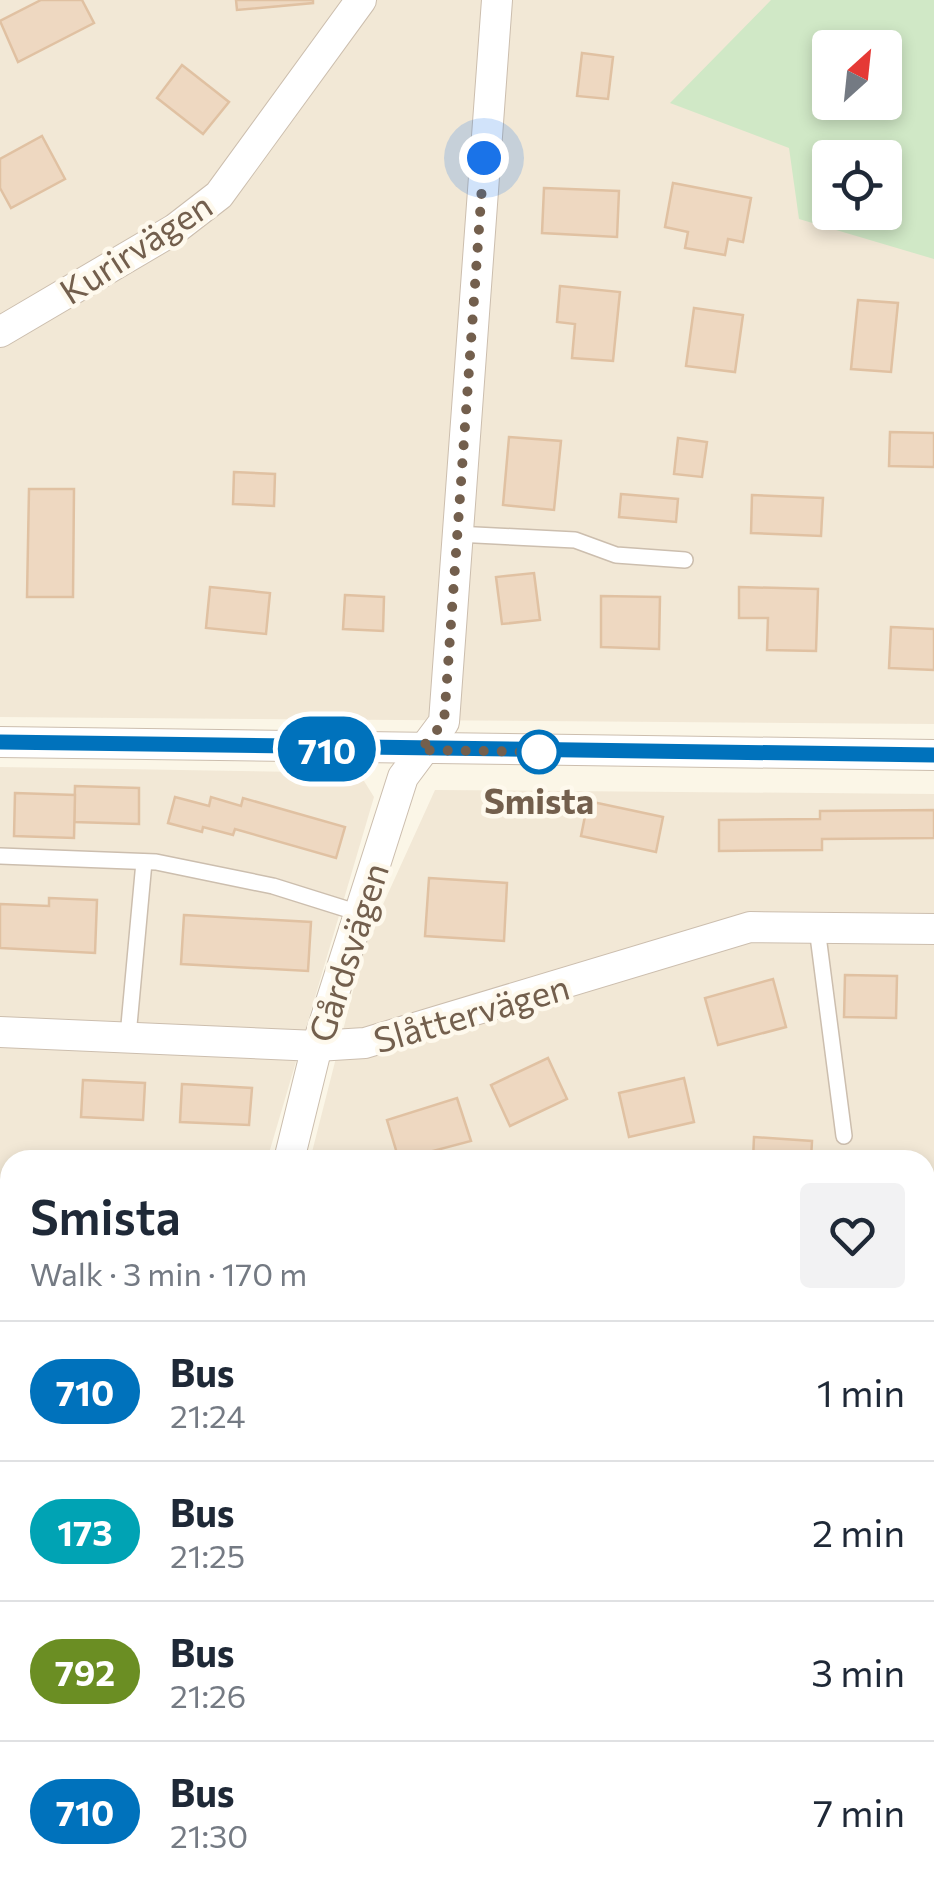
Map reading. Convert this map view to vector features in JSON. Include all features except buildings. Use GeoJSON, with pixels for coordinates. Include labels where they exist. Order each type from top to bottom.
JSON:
{"type":"FeatureCollection","features":[{"type":"Feature","properties":{"kind":"street","name":"Kurirvägen"},"geometry":{"type":"LineString","coordinates":[[0,332],[174,229],[219,195],[361,0]]}},
{"type":"Feature","properties":{"kind":"street","name":"Gårdsvägen"},"geometry":{"type":"LineString","coordinates":[[291,1150],[317,1046],[403,777],[444,722],[497,0]]}},
{"type":"Feature","properties":{"kind":"street"},"geometry":{"type":"LineString","coordinates":[[0,742],[934,755]]}},
{"type":"Feature","properties":{"kind":"street","name":"Slåttervägen"},"geometry":{"type":"LineString","coordinates":[[0,1032],[317,1046],[365,1043],[750,927],[934,929]]}},
{"type":"Feature","properties":{"kind":"lane"},"geometry":{"type":"LineString","coordinates":[[456,534],[575,540],[616,556],[685,560]]}},
{"type":"Feature","properties":{"kind":"lane"},"geometry":{"type":"LineString","coordinates":[[0,856],[144,862],[273,886],[360,913]]}},
{"type":"Feature","properties":{"kind":"lane"},"geometry":{"type":"LineString","coordinates":[[128,1036],[144,862]]}},
{"type":"Feature","properties":{"kind":"lane"},"geometry":{"type":"LineString","coordinates":[[817,928],[844,1136]]}},
{"type":"Feature","properties":{"kind":"shaded area"},"geometry":{"type":"Polygon","coordinates":[[[0,0],[934,0],[934,724],[0,717],[0,0]]]}},
{"type":"Feature","properties":{"kind":"shaded area"},"geometry":{"type":"Polygon","coordinates":[[[0,767],[359,773],[374,797],[270,1150],[0,1150],[0,767]]]}},
{"type":"Feature","properties":{"kind":"shaded area"},"geometry":{"type":"Polygon","coordinates":[[[435,790],[934,794],[934,1150],[313,1150],[365,944],[435,790]]]}},
{"type":"Feature","properties":{"kind":"green space"},"geometry":{"type":"Polygon","coordinates":[[[771,0],[934,0],[934,259],[836,230],[902,230],[902,140],[812,140],[812,223],[799,219],[789,148],[670,103],[771,0]]]}},
{"type":"Feature","properties":{"kind":"bus line","name":"710"},"geometry":{"type":"LineString","coordinates":[[0,742],[934,755]]}},
{"type":"Feature","properties":{"kind":"place","name":"Smista"},"geometry":{"type":"Point","coordinates":[539,752]}},
{"type":"Feature","properties":{"kind":"route"},"geometry":{"type":"LineString","coordinates":[[484,158],[444,722],[420,750],[539,752]]}}]}
